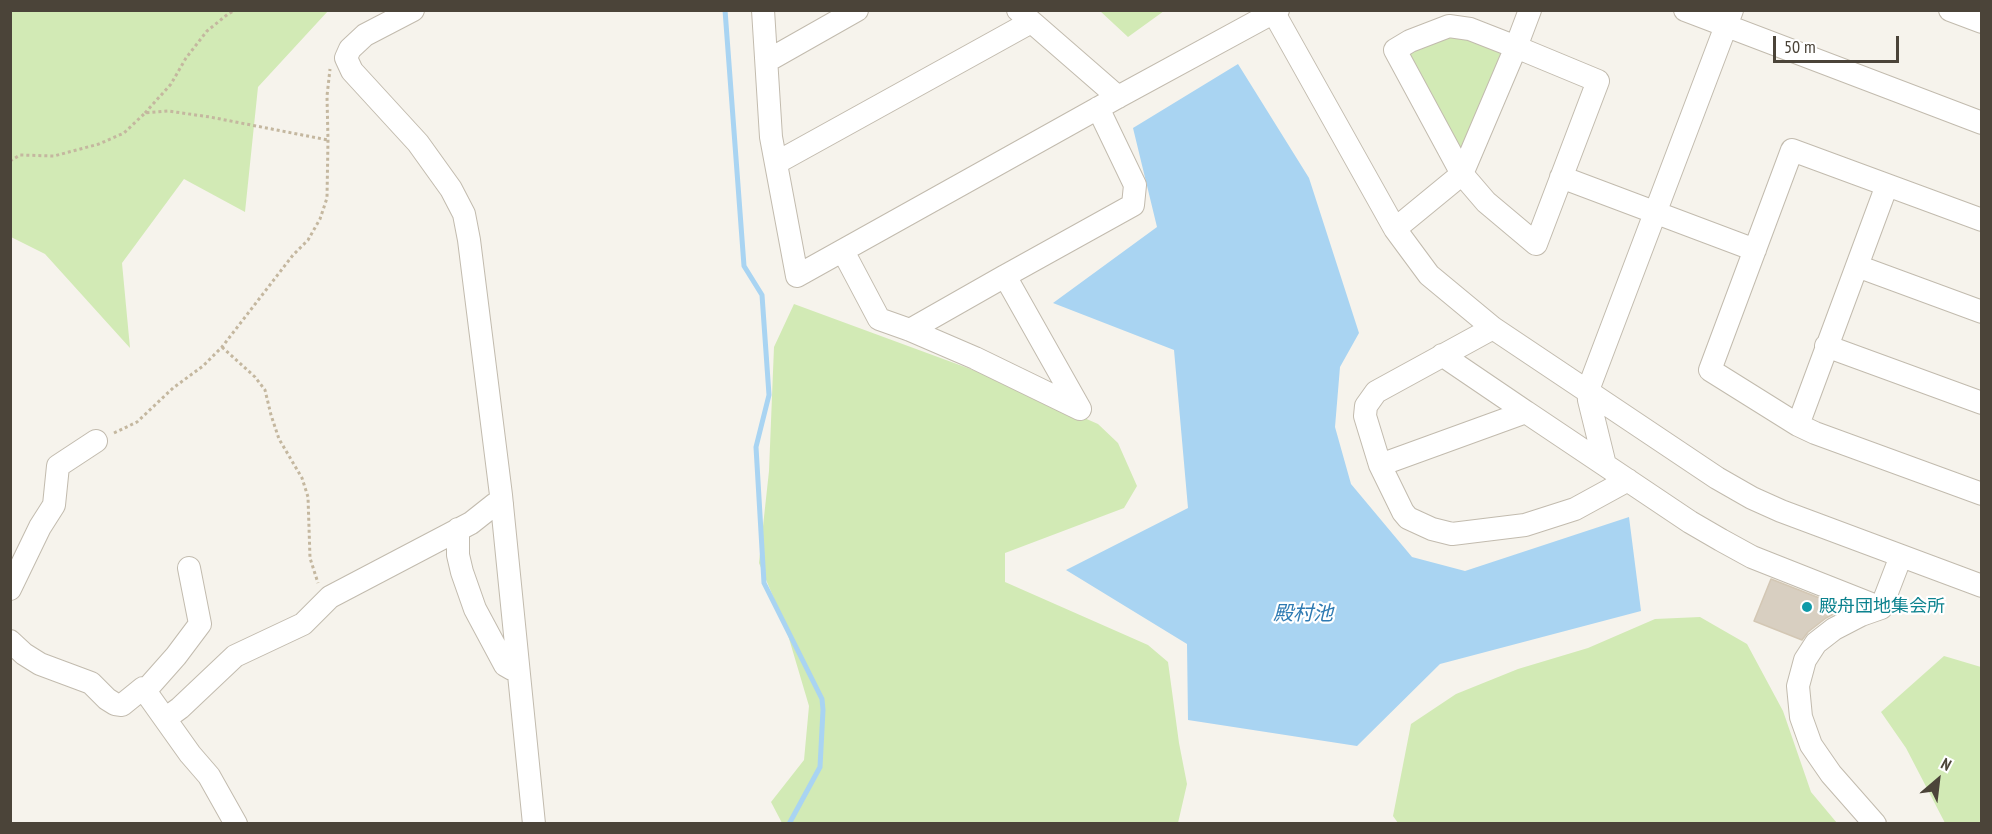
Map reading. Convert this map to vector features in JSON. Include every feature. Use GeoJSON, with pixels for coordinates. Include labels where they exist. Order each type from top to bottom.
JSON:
{"type":"FeatureCollection","features":[{"type":"Feature","properties":{"kind":"street"},"geometry":{"type":"LineString","coordinates":[[413,10],[365,35],[350,49],[346,58],[352,71],[418,143],[451,189],[464,214],[472,261],[502,504],[534,824]]}},
{"type":"Feature","properties":{"kind":"street"},"geometry":{"type":"LineString","coordinates":[[763,10],[771,137],[797,276],[1098,108],[1276,12],[1395,229],[1429,275],[1493,328],[1717,478],[1752,498],[1982,586]]}},
{"type":"Feature","properties":{"kind":"street"},"geometry":{"type":"LineString","coordinates":[[767,61],[857,10]]}},
{"type":"Feature","properties":{"kind":"street"},"geometry":{"type":"LineString","coordinates":[[1395,229],[1462,174],[1530,10]]}},
{"type":"Feature","properties":{"kind":"street"},"geometry":{"type":"LineString","coordinates":[[1685,10],[1730,18],[1982,123]]}},
{"type":"Feature","properties":{"kind":"street"},"geometry":{"type":"LineString","coordinates":[[1950,10],[1982,22]]}},
{"type":"Feature","properties":{"kind":"street"},"geometry":{"type":"LineString","coordinates":[[776,163],[1024,16],[1118,97]]}},
{"type":"Feature","properties":{"kind":"street"},"geometry":{"type":"LineString","coordinates":[[1605,465],[1588,400],[1588,390],[1730,18]]}},
{"type":"Feature","properties":{"kind":"street"},"geometry":{"type":"LineString","coordinates":[[1449,27],[1470,28],[1516,47],[1598,81],[1536,244],[1486,202],[1462,174],[1395,50],[1410,41],[1449,27]]}},
{"type":"Feature","properties":{"kind":"street"},"geometry":{"type":"LineString","coordinates":[[910,330],[1133,205],[1135,185],[1098,108]]}},
{"type":"Feature","properties":{"kind":"street"},"geometry":{"type":"LineString","coordinates":[[1982,220],[1792,150],[1710,370],[1798,425],[1982,494]]}},
{"type":"Feature","properties":{"kind":"street"},"geometry":{"type":"LineString","coordinates":[[1561,177],[1755,250]]}},
{"type":"Feature","properties":{"kind":"street"},"geometry":{"type":"LineString","coordinates":[[1798,425],[1887,185]]}},
{"type":"Feature","properties":{"kind":"street"},"geometry":{"type":"LineString","coordinates":[[843,251],[879,319],[975,358],[1080,409],[1005,276]]}},
{"type":"Feature","properties":{"kind":"street"},"geometry":{"type":"LineString","coordinates":[[1857,266],[1982,312]]}},
{"type":"Feature","properties":{"kind":"street"},"geometry":{"type":"LineString","coordinates":[[1493,328],[1376,392],[1366,406],[1365,416],[1380,465],[1408,518],[1432,529],[1452,534],[1525,525],[1575,510],[1628,480]]}},
{"type":"Feature","properties":{"kind":"street"},"geometry":{"type":"LineString","coordinates":[[1826,346],[1982,403]]}},
{"type":"Feature","properties":{"kind":"street"},"geometry":{"type":"LineString","coordinates":[[1442,355],[1690,522],[1752,557],[1881,608]]}},
{"type":"Feature","properties":{"kind":"street"},"geometry":{"type":"LineString","coordinates":[[1380,465],[1526,412]]}},
{"type":"Feature","properties":{"kind":"street"},"geometry":{"type":"LineString","coordinates":[[10,589],[40,527],[54,505],[58,466],[96,441]]}},
{"type":"Feature","properties":{"kind":"street"},"geometry":{"type":"LineString","coordinates":[[165,719],[236,656],[303,624],[330,597],[471,523],[495,504],[502,504]]}},
{"type":"Feature","properties":{"kind":"street"},"geometry":{"type":"LineString","coordinates":[[458,529],[458,555],[475,609],[505,664],[518,670]]}},
{"type":"Feature","properties":{"kind":"street"},"geometry":{"type":"LineString","coordinates":[[1881,608],[1900,556]]}},
{"type":"Feature","properties":{"kind":"street"},"geometry":{"type":"LineString","coordinates":[[145,691],[200,624],[189,568]]}},
{"type":"Feature","properties":{"kind":"street"},"geometry":{"type":"LineString","coordinates":[[1875,824],[1831,774],[1811,745],[1801,717],[1798,686],[1805,660],[1816,643],[1834,629],[1881,608]]}},
{"type":"Feature","properties":{"kind":"street"},"geometry":{"type":"LineString","coordinates":[[10,641],[40,664],[91,683],[115,704],[122,705],[143,688],[189,754],[209,776],[236,824]]}},
{"type":"Feature","properties":{"kind":"path"},"geometry":{"type":"LineString","coordinates":[[10,160],[20,155],[54,156],[99,144],[124,133],[146,113],[171,84],[186,58],[207,32],[235,10]]}},
{"type":"Feature","properties":{"kind":"path"},"geometry":{"type":"LineString","coordinates":[[96,441],[137,422],[173,388],[202,366],[222,347],[293,255],[308,240],[320,219],[327,198],[329,70],[335,58],[346,58]]}},
{"type":"Feature","properties":{"kind":"path"},"geometry":{"type":"LineString","coordinates":[[146,113],[168,111],[210,117],[328,140]]}},
{"type":"Feature","properties":{"kind":"path"},"geometry":{"type":"LineString","coordinates":[[222,347],[255,377],[265,390],[279,439],[302,478],[308,497],[310,558],[322,605]]}},
{"type":"Feature","properties":{"kind":"green space"},"geometry":{"type":"Polygon","coordinates":[[[10,11],[328,11],[258,87],[245,212],[184,179],[122,263],[130,348],[45,254],[11,237],[10,11]]]}},
{"type":"Feature","properties":{"kind":"green space"},"geometry":{"type":"Polygon","coordinates":[[[1100,11],[1164,11],[1128,37],[1100,11]]]}},
{"type":"Feature","properties":{"kind":"green space"},"geometry":{"type":"Polygon","coordinates":[[[1450,35],[1463,36],[1504,54],[1460,153],[1408,52],[1450,35]]]}},
{"type":"Feature","properties":{"kind":"green space"},"geometry":{"type":"Polygon","coordinates":[[[794,304],[984,374],[1098,424],[1118,443],[1137,486],[1124,508],[1005,553],[1005,582],[1148,645],[1168,662],[1187,784],[1178,823],[782,823],[771,802],[804,760],[809,706],[785,625],[759,563],[769,471],[774,347],[794,304]]]}},
{"type":"Feature","properties":{"kind":"green space"},"geometry":{"type":"Polygon","coordinates":[[[1700,617],[1747,644],[1783,711],[1811,792],[1837,823],[1398,823],[1393,816],[1411,724],[1456,694],[1518,669],[1588,648],[1655,619],[1700,617]]]}},
{"type":"Feature","properties":{"kind":"green space"},"geometry":{"type":"Polygon","coordinates":[[[1944,656],[1981,667],[1981,823],[1945,823],[1906,748],[1881,712],[1944,656]]]}},
{"type":"Feature","properties":{"kind":"water","name":"殿村池"},"geometry":{"type":"Polygon","coordinates":[[[1238,64],[1309,178],[1359,333],[1340,367],[1335,427],[1351,484],[1412,557],[1465,571],[1629,517],[1641,611],[1440,664],[1357,746],[1188,720],[1187,644],[1066,570],[1188,508],[1174,350],[1053,303],[1157,227],[1133,128],[1238,64]]]}},
{"type":"Feature","properties":{"kind":"building","name":"殿舟団地集会所"},"geometry":{"type":"Polygon","coordinates":[[[1771,579],[1845,608],[1826,618],[1808,632],[1802,640],[1754,621],[1771,579]]]}},
{"type":"Feature","properties":{"kind":"waterway"},"geometry":{"type":"LineString","coordinates":[[725,10],[744,266],[762,295],[769,395],[756,447],[764,583],[822,699],[823,710],[820,767],[789,824]]}},
{"type":"Feature","properties":{"kind":"place","name":"殿舟団地集会所"},"geometry":{"type":"Point","coordinates":[1807,607]}}]}
